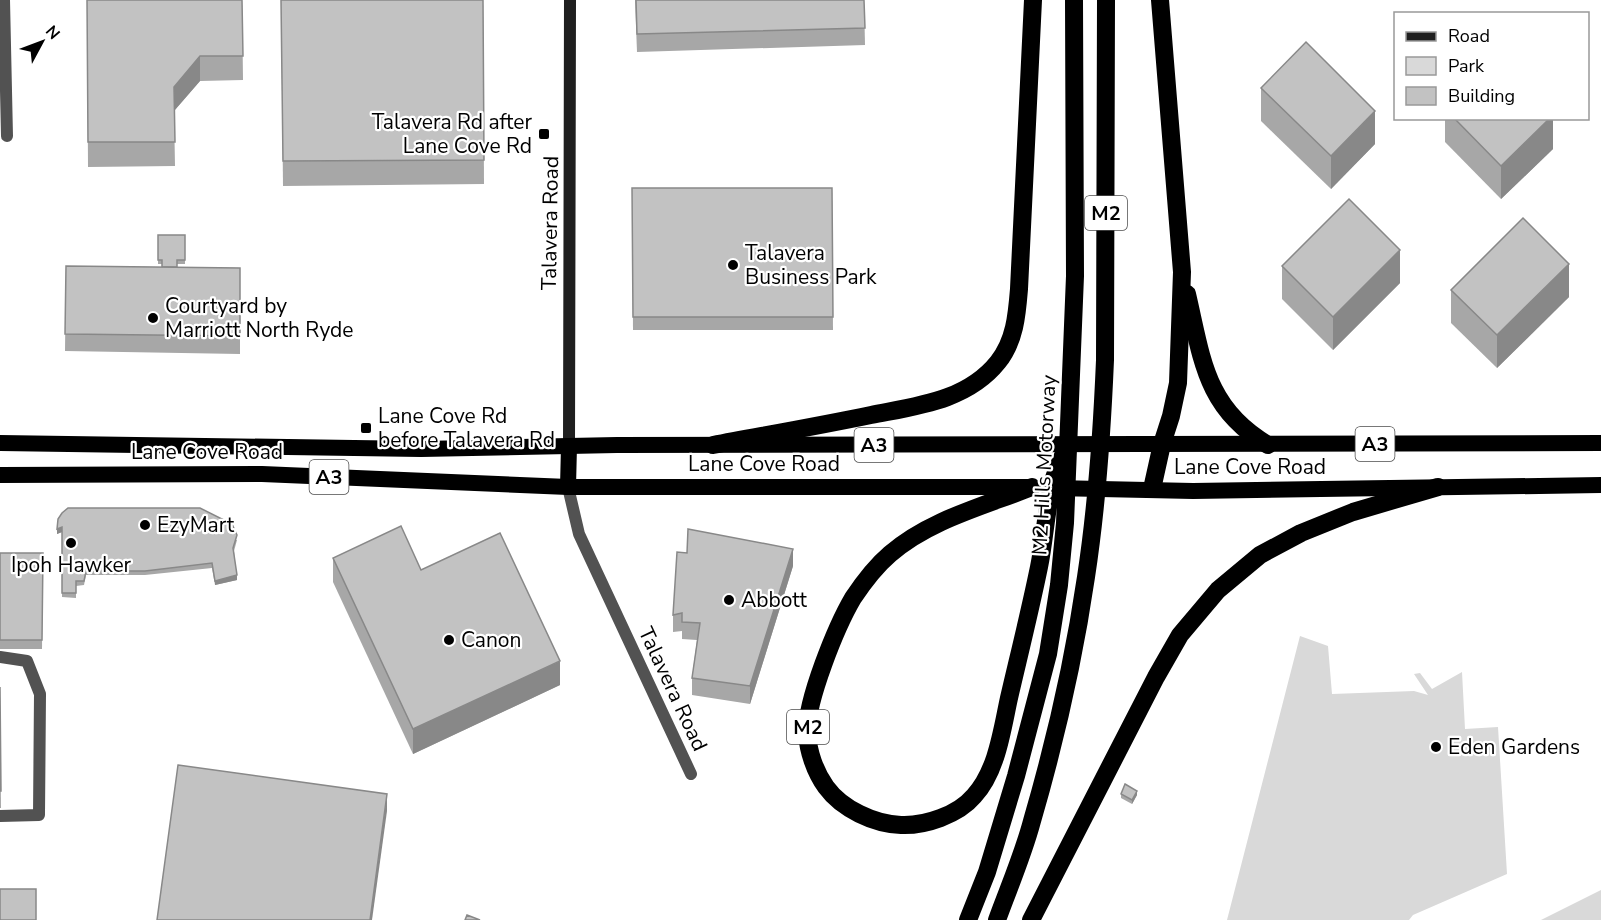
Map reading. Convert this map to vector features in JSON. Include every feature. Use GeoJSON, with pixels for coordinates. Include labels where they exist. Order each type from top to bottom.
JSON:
{"type":"FeatureCollection","features":[{"type":"Feature","properties":{"kind":"highway"},"geometry":{"type":"LineString","coordinates":[[713,445],[824,426],[935,402],[974,385],[1003,355],[1015,324],[1019,288],[1034,0]]}},
{"type":"Feature","properties":{"kind":"highway","name":"M2 Hills Motorway"},"geometry":{"type":"LineString","coordinates":[[968,920],[987,872],[1013,787],[1048,654],[1064,540],[1075,276],[1074,0]]}},
{"type":"Feature","properties":{"kind":"highway","name":"M2"},"geometry":{"type":"LineString","coordinates":[[997,920],[1032,823],[1074,643],[1092,537],[1103,412],[1105,360],[1106,0]]}},
{"type":"Feature","properties":{"kind":"highway"},"geometry":{"type":"LineString","coordinates":[[1152,489],[1178,383],[1182,272],[1160,0]]}},
{"type":"Feature","properties":{"kind":"highway"},"geometry":{"type":"LineString","coordinates":[[1182,272],[1206,372],[1215,395],[1240,425],[1268,445]]}},
{"type":"Feature","properties":{"kind":"highway","name":"M2"},"geometry":{"type":"LineString","coordinates":[[1032,487],[923,530],[890,554],[875,569],[853,598],[828,653],[809,708],[807,734],[813,764],[826,787],[860,814],[897,825],[910,825],[948,816],[974,798],[987,778],[1000,740],[1033,595],[1054,478],[1069,442]]}},
{"type":"Feature","properties":{"kind":"highway","name":"Lane Cove Road"},"geometry":{"type":"LineString","coordinates":[[0,443],[421,449],[713,445],[1601,443]]}},
{"type":"Feature","properties":{"kind":"highway"},"geometry":{"type":"LineString","coordinates":[[568,487],[569,446]]}},
{"type":"Feature","properties":{"kind":"highway","name":"Lane Cove Road"},"geometry":{"type":"LineString","coordinates":[[0,475],[262,474],[568,487],[1032,487],[1204,490],[1601,484]]}},
{"type":"Feature","properties":{"kind":"highway"},"geometry":{"type":"LineString","coordinates":[[1031,920],[1156,677],[1180,635],[1218,590],[1260,555],[1301,533],[1353,512],[1438,487]]}},
{"type":"Feature","properties":{"kind":"main road","name":"Talavera Road"},"geometry":{"type":"LineString","coordinates":[[569,446],[570,0]]}},
{"type":"Feature","properties":{"kind":"street"},"geometry":{"type":"LineString","coordinates":[[4,0],[7,136]]}},
{"type":"Feature","properties":{"kind":"street","name":"Talavera Road"},"geometry":{"type":"LineString","coordinates":[[568,487],[579,534],[692,774]]}},
{"type":"Feature","properties":{"kind":"street"},"geometry":{"type":"LineString","coordinates":[[0,657],[27,661],[40,694],[39,815],[0,816]]}},
{"type":"Feature","properties":{"kind":"green space"},"geometry":{"type":"Polygon","coordinates":[[[1300,636],[1328,646],[1332,694],[1414,691],[1428,695],[1414,674],[1420,673],[1432,689],[1462,672],[1465,729],[1498,727],[1507,874],[1413,915],[1409,920],[1227,920],[1300,636]]]}},
{"type":"Feature","properties":{"kind":"green space"},"geometry":{"type":"Polygon","coordinates":[[[1601,890],[1601,920],[1541,920],[1601,890]]]}},
{"type":"Feature","properties":{"kind":"building"},"geometry":{"type":"Polygon","coordinates":[[[87,0],[242,0],[243,56],[200,56],[174,87],[175,142],[88,142],[87,0]]]}},
{"type":"Feature","properties":{"kind":"building"},"geometry":{"type":"Polygon","coordinates":[[[281,0],[483,0],[484,160],[283,161],[281,0]]]}},
{"type":"Feature","properties":{"kind":"building"},"geometry":{"type":"Polygon","coordinates":[[[636,0],[864,0],[865,28],[637,34],[636,0]]]}},
{"type":"Feature","properties":{"kind":"building"},"geometry":{"type":"Polygon","coordinates":[[[1306,42],[1375,111],[1331,156],[1261,88],[1306,42]]]}},
{"type":"Feature","properties":{"kind":"building"},"geometry":{"type":"Polygon","coordinates":[[[1456,120],[1548,120],[1501,166],[1456,120]]]}},
{"type":"Feature","properties":{"kind":"building","name":"Talavera Business Park"},"geometry":{"type":"Polygon","coordinates":[[[632,188],[832,188],[833,317],[633,317],[632,188]]]}},
{"type":"Feature","properties":{"kind":"building"},"geometry":{"type":"Polygon","coordinates":[[[1349,199],[1400,250],[1333,317],[1282,266],[1349,199]]]}},
{"type":"Feature","properties":{"kind":"building"},"geometry":{"type":"Polygon","coordinates":[[[1523,218],[1569,264],[1497,335],[1451,290],[1523,218]]]}},
{"type":"Feature","properties":{"kind":"building"},"geometry":{"type":"Polygon","coordinates":[[[158,235],[185,235],[185,260],[177,260],[177,267],[162,267],[162,260],[158,260],[158,235]]]}},
{"type":"Feature","properties":{"kind":"building","name":"Courtyard by Marriott North Ryde"},"geometry":{"type":"Polygon","coordinates":[[[66,266],[240,268],[240,336],[65,334],[66,266]]]}},
{"type":"Feature","properties":{"kind":"building"},"geometry":{"type":"Polygon","coordinates":[[[68,508],[200,508],[232,524],[237,535],[233,548],[237,575],[215,581],[212,563],[145,571],[86,571],[84,581],[76,581],[76,593],[62,593],[62,527],[57,529],[58,519],[68,508]]]}},
{"type":"Feature","properties":{"kind":"building","name":"Canon"},"geometry":{"type":"Polygon","coordinates":[[[401,526],[421,570],[500,533],[560,661],[413,729],[333,558],[401,526]]]}},
{"type":"Feature","properties":{"kind":"building","name":"Abbott"},"geometry":{"type":"Polygon","coordinates":[[[688,529],[793,549],[750,686],[692,678],[700,623],[682,622],[682,613],[673,615],[677,552],[687,553],[688,529]]]}},
{"type":"Feature","properties":{"kind":"building"},"geometry":{"type":"Polygon","coordinates":[[[0,553],[43,553],[42,640],[0,640],[0,553]]]}},
{"type":"Feature","properties":{"kind":"building"},"geometry":{"type":"Polygon","coordinates":[[[0,687],[1,791],[0,791],[0,687]]]}},
{"type":"Feature","properties":{"kind":"building"},"geometry":{"type":"Polygon","coordinates":[[[178,765],[387,794],[370,920],[157,920],[178,765]]]}},
{"type":"Feature","properties":{"kind":"building"},"geometry":{"type":"Polygon","coordinates":[[[1125,784],[1137,791],[1132,800],[1121,794],[1125,784]]]}},
{"type":"Feature","properties":{"kind":"building"},"geometry":{"type":"Polygon","coordinates":[[[0,889],[36,889],[36,920],[0,920],[0,889]]]}},
{"type":"Feature","properties":{"kind":"building"},"geometry":{"type":"Polygon","coordinates":[[[467,915],[480,920],[465,920],[467,915]]]}},
{"type":"Feature","properties":{"kind":"place","name":"Talavera Rd after Lane Cove Rd"},"geometry":{"type":"Point","coordinates":[544,134]}},
{"type":"Feature","properties":{"kind":"place","name":"Talavera Business Park"},"geometry":{"type":"Point","coordinates":[733,265]}},
{"type":"Feature","properties":{"kind":"place","name":"Courtyard by Marriott North Ryde"},"geometry":{"type":"Point","coordinates":[153,318]}},
{"type":"Feature","properties":{"kind":"place","name":"Lane Cove Rd before Talavera Rd"},"geometry":{"type":"Point","coordinates":[366,428]}},
{"type":"Feature","properties":{"kind":"place","name":"EzyMart"},"geometry":{"type":"Point","coordinates":[145,525]}},
{"type":"Feature","properties":{"kind":"place","name":"Ipoh Hawker"},"geometry":{"type":"Point","coordinates":[71,543]}},
{"type":"Feature","properties":{"kind":"place","name":"Abbott"},"geometry":{"type":"Point","coordinates":[729,600]}},
{"type":"Feature","properties":{"kind":"place","name":"Canon"},"geometry":{"type":"Point","coordinates":[449,640]}},
{"type":"Feature","properties":{"kind":"place","name":"Eden Gardens"},"geometry":{"type":"Point","coordinates":[1436,747]}}]}
